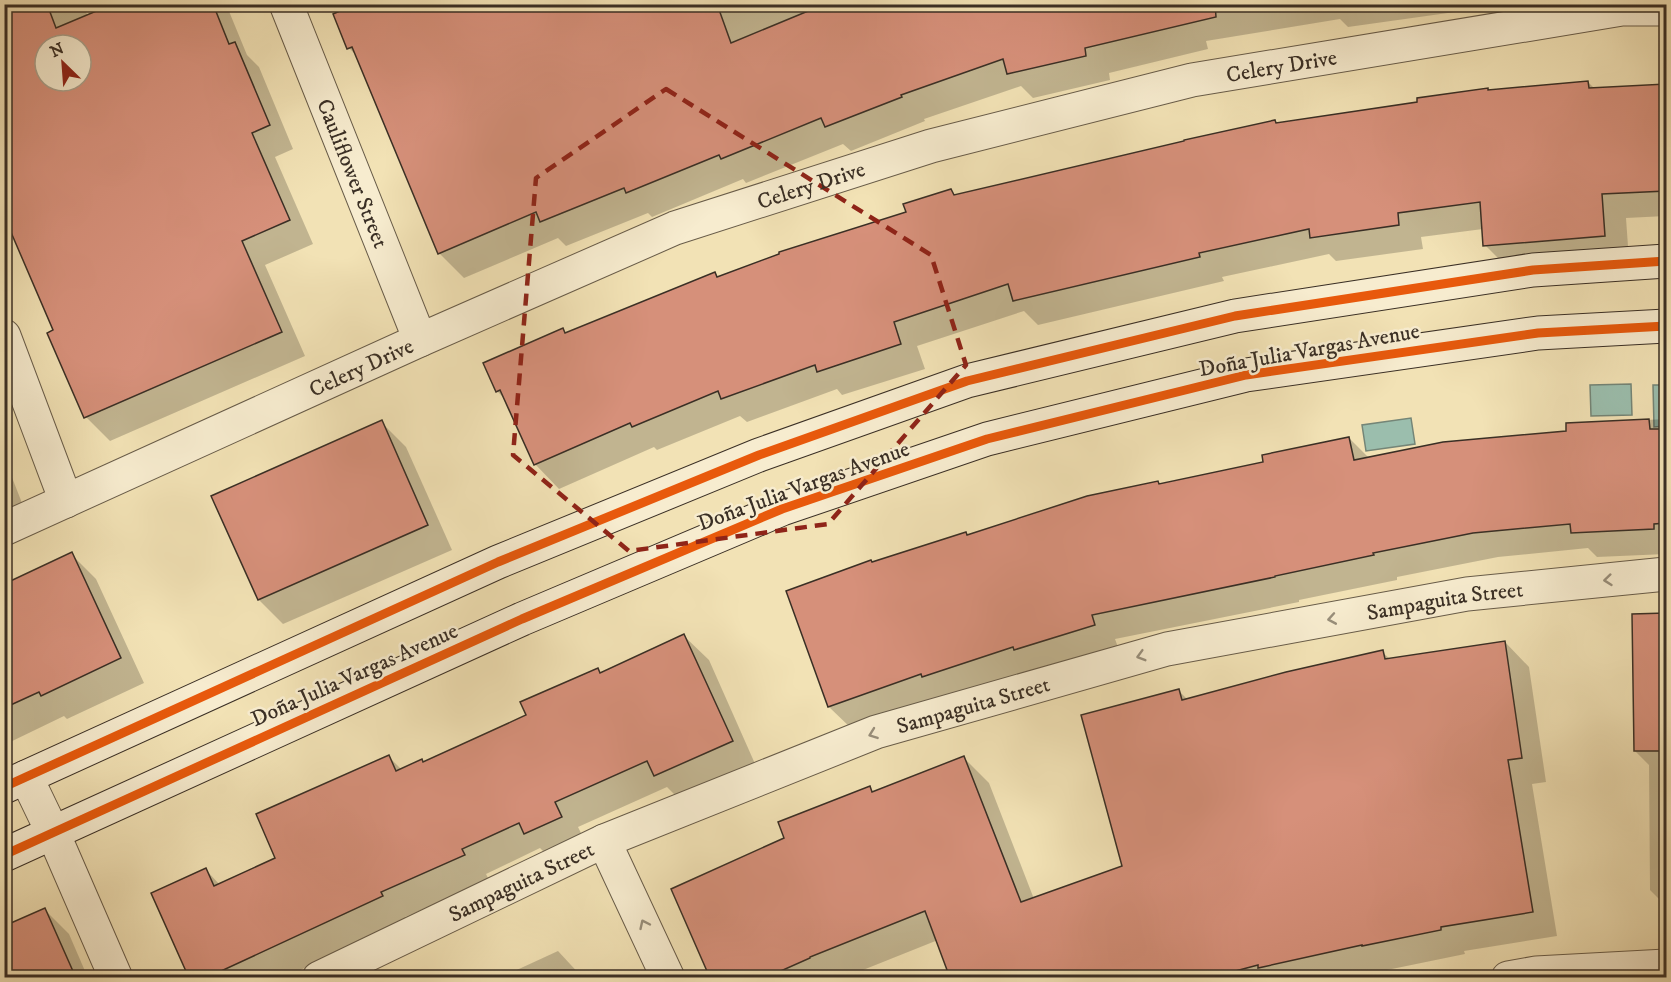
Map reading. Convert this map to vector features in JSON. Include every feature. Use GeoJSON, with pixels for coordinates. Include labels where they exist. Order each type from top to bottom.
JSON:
{"type":"FeatureCollection","features":[{"type":"Feature","properties":{"kind":"street","name":"Cauliflower Street"},"geometry":{"type":"LineString","coordinates":[[286,4],[420,340]]}},
{"type":"Feature","properties":{"kind":"street","name":"Celery Drive"},"geometry":{"type":"LineString","coordinates":[[4,529],[420,340],[675,228],[931,146],[1192,80],[1623,7],[1666,9]]}},
{"type":"Feature","properties":{"kind":"street","name":"Doña Julia Vargas Avenue"},"geometry":{"type":"LineString","coordinates":[[15,782],[498,562],[759,455],[967,381],[1235,316],[1533,270],[1666,261]]}},
{"type":"Feature","properties":{"kind":"street","name":"Doña Julia Vargas Avenue"},"geometry":{"type":"LineString","coordinates":[[4,855],[522,619],[771,513],[987,439],[1246,375],[1538,333],[1666,326]]}},
{"type":"Feature","properties":{"kind":"street"},"geometry":{"type":"LineString","coordinates":[[4,336],[66,501]]}},
{"type":"Feature","properties":{"kind":"street","name":"Sampaguita Street"},"geometry":{"type":"LineString","coordinates":[[319,978],[604,841],[876,732],[1167,649],[1467,594],[1666,574]]}},
{"type":"Feature","properties":{"kind":"street"},"geometry":{"type":"LineString","coordinates":[[15,782],[53,833],[116,978]]}},
{"type":"Feature","properties":{"kind":"street"},"geometry":{"type":"LineString","coordinates":[[604,841],[668,978]]}},
{"type":"Feature","properties":{"kind":"street"},"geometry":{"type":"LineString","coordinates":[[1508,978],[1536,973],[1666,966]]}},
{"type":"Feature","properties":{"kind":"highlighted area"},"geometry":{"type":"Polygon","coordinates":[[[666,89],[931,255],[966,365],[828,524],[629,551],[513,455],[536,178],[666,89]]]}},
{"type":"Feature","properties":{"kind":"shaded area"},"geometry":{"type":"Polygon","coordinates":[[[1631,384],[1632,415],[1591,416],[1590,385],[1631,384]]]}},
{"type":"Feature","properties":{"kind":"shaded area"},"geometry":{"type":"Polygon","coordinates":[[[1653,385],[1666,385],[1666,426],[1654,427],[1653,385]]]}},
{"type":"Feature","properties":{"kind":"shaded area"},"geometry":{"type":"Polygon","coordinates":[[[1411,418],[1415,444],[1366,451],[1362,425],[1411,418]]]}},
{"type":"Feature","properties":{"kind":"building"},"geometry":{"type":"Polygon","coordinates":[[[4,4],[47,4],[56,28],[113,4],[213,4],[229,44],[235,42],[270,125],[252,133],[290,220],[242,241],[282,332],[84,418],[47,333],[53,330],[4,216],[4,4]]]}},
{"type":"Feature","properties":{"kind":"building"},"geometry":{"type":"Polygon","coordinates":[[[356,4],[717,4],[731,43],[825,4],[1215,4],[1216,17],[1085,48],[1086,56],[1007,74],[1003,59],[901,95],[902,97],[825,127],[821,118],[721,159],[719,155],[626,193],[624,188],[540,222],[536,212],[438,254],[352,47],[347,49],[333,14],[356,4]]]}},
{"type":"Feature","properties":{"kind":"building"},"geometry":{"type":"Polygon","coordinates":[[[1588,81],[1589,88],[1666,84],[1666,191],[1602,194],[1605,236],[1483,246],[1480,202],[1398,213],[1399,225],[1310,238],[1309,229],[1199,253],[1200,257],[1013,301],[1008,284],[894,322],[901,344],[817,372],[815,365],[721,399],[718,391],[632,427],[630,423],[534,465],[500,390],[496,392],[483,363],[563,328],[565,333],[715,272],[717,277],[779,254],[779,252],[906,212],[903,204],[951,189],[954,195],[1275,120],[1276,123],[1417,102],[1417,98],[1488,88],[1488,90],[1588,81]]]}},
{"type":"Feature","properties":{"kind":"building"},"geometry":{"type":"Polygon","coordinates":[[[1649,419],[1650,429],[1666,429],[1666,523],[1654,524],[1654,529],[1571,533],[1570,524],[1473,533],[1373,553],[1374,555],[1275,577],[1092,615],[1095,625],[1014,650],[1013,647],[922,677],[921,674],[828,707],[786,591],[871,560],[872,562],[966,532],[967,535],[1087,496],[1158,481],[1159,484],[1263,462],[1262,455],[1349,437],[1354,460],[1443,442],[1566,431],[1566,423],[1649,419]]]}},
{"type":"Feature","properties":{"kind":"building"},"geometry":{"type":"Polygon","coordinates":[[[382,420],[428,525],[258,600],[211,496],[382,420]]]}},
{"type":"Feature","properties":{"kind":"building"},"geometry":{"type":"Polygon","coordinates":[[[72,552],[121,658],[41,696],[39,692],[4,708],[4,584],[72,552]]]}},
{"type":"Feature","properties":{"kind":"building"},"geometry":{"type":"Polygon","coordinates":[[[1666,613],[1666,751],[1634,751],[1632,614],[1666,613]]]}},
{"type":"Feature","properties":{"kind":"building"},"geometry":{"type":"Polygon","coordinates":[[[684,634],[733,741],[654,776],[647,761],[555,802],[562,817],[524,834],[519,823],[462,849],[465,855],[381,892],[383,896],[206,978],[189,978],[151,893],[206,868],[214,886],[275,858],[256,814],[389,755],[396,771],[422,759],[423,762],[526,715],[520,702],[598,668],[600,673],[684,634]]]}},
{"type":"Feature","properties":{"kind":"building"},"geometry":{"type":"Polygon","coordinates":[[[1505,641],[1522,758],[1508,760],[1533,912],[1441,927],[1441,930],[1258,968],[1258,965],[1209,978],[950,978],[925,911],[810,957],[765,978],[710,978],[671,889],[784,838],[778,822],[870,786],[872,792],[964,756],[1021,902],[1122,866],[1081,715],[1179,689],[1182,700],[1286,672],[1383,650],[1385,659],[1505,641]]]}},
{"type":"Feature","properties":{"kind":"building"},"geometry":{"type":"Polygon","coordinates":[[[45,908],[76,978],[4,978],[4,926],[45,908]]]}},
{"type":"Feature","properties":{"kind":"cycle path"},"geometry":{"type":"LineString","coordinates":[[4,787],[498,562],[759,455],[967,381],[1235,316],[1533,270],[1666,261]]}},
{"type":"Feature","properties":{"kind":"cycle path"},"geometry":{"type":"LineString","coordinates":[[4,855],[522,619],[782,509],[987,439],[1246,375],[1538,333],[1666,326]]}}]}
